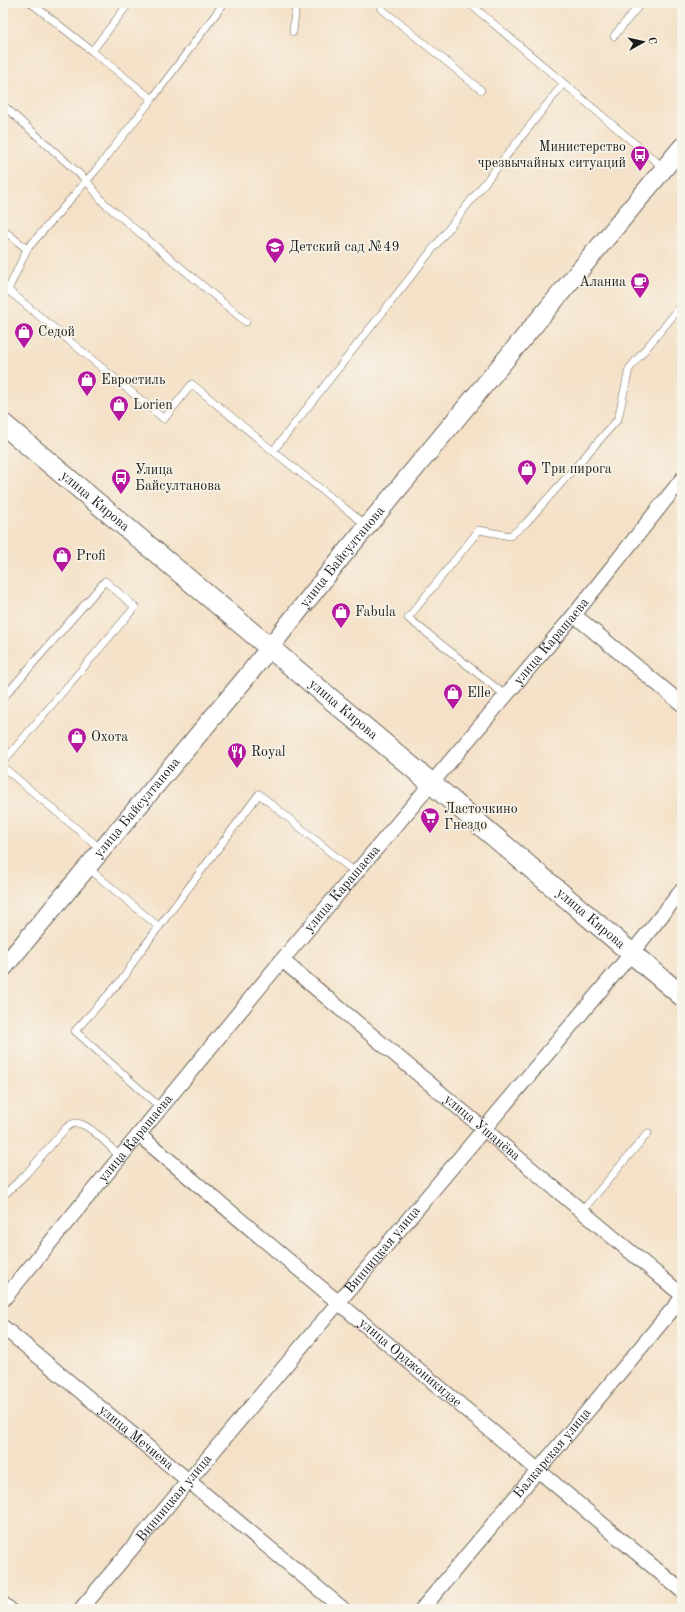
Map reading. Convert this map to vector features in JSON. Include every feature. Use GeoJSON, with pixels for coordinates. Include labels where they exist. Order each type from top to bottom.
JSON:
{"type":"FeatureCollection","features":[{"type":"Feature","properties":{"kind":"main road","name":"улица Кирова"},"geometry":{"type":"LineString","coordinates":[[3,424],[682,996]]}},
{"type":"Feature","properties":{"kind":"street","name":"улица Байсултанова"},"geometry":{"type":"LineString","coordinates":[[3,968],[682,147]]}},
{"type":"Feature","properties":{"kind":"street","name":"улица Карашаева"},"geometry":{"type":"LineString","coordinates":[[3,1300],[282,960],[574,615],[682,479]]}},
{"type":"Feature","properties":{"kind":"street"},"geometry":{"type":"LineString","coordinates":[[574,615],[682,704]]}},
{"type":"Feature","properties":{"kind":"street","name":"Винницкая улица"},"geometry":{"type":"LineString","coordinates":[[81,1609],[483,1128],[631,954],[682,890]]}},
{"type":"Feature","properties":{"kind":"street","name":"улица Ушанёва"},"geometry":{"type":"LineString","coordinates":[[282,960],[682,1295]]}},
{"type":"Feature","properties":{"kind":"street","name":"улица Орджоникидзе"},"geometry":{"type":"LineString","coordinates":[[138,1135],[682,1591]]}},
{"type":"Feature","properties":{"kind":"street","name":"Балкарская улица"},"geometry":{"type":"LineString","coordinates":[[422,1609],[682,1298]]}},
{"type":"Feature","properties":{"kind":"street","name":"улица Мечиева"},"geometry":{"type":"LineString","coordinates":[[3,1327],[343,1609]]}},
{"type":"Feature","properties":{"kind":"street"},"geometry":{"type":"LineString","coordinates":[[3,1604],[9,1609]]}},
{"type":"Feature","properties":{"kind":"lane"},"geometry":{"type":"LineString","coordinates":[[31,3],[152,99]]}},
{"type":"Feature","properties":{"kind":"lane"},"geometry":{"type":"LineString","coordinates":[[92,51],[129,3]]}},
{"type":"Feature","properties":{"kind":"lane"},"geometry":{"type":"LineString","coordinates":[[224,3],[152,99],[96,170],[27,249],[5,290],[164,420],[192,384],[272,451],[367,526]]}},
{"type":"Feature","properties":{"kind":"lane"},"geometry":{"type":"LineString","coordinates":[[293,32],[296,3]]}},
{"type":"Feature","properties":{"kind":"lane"},"geometry":{"type":"LineString","coordinates":[[380,3],[382,9],[481,90]]}},
{"type":"Feature","properties":{"kind":"lane"},"geometry":{"type":"LineString","coordinates":[[470,3],[563,84],[665,169]]}},
{"type":"Feature","properties":{"kind":"lane"},"geometry":{"type":"LineString","coordinates":[[614,36],[641,3]]}},
{"type":"Feature","properties":{"kind":"lane"},"geometry":{"type":"LineString","coordinates":[[272,451],[563,84]]}},
{"type":"Feature","properties":{"kind":"lane"},"geometry":{"type":"LineString","coordinates":[[3,105],[86,180],[104,203],[246,322]]}},
{"type":"Feature","properties":{"kind":"lane"},"geometry":{"type":"LineString","coordinates":[[3,230],[27,249]]}},
{"type":"Feature","properties":{"kind":"lane"},"geometry":{"type":"LineString","coordinates":[[505,695],[408,618],[479,530],[510,536],[526,523],[618,419],[629,369],[682,305]]}},
{"type":"Feature","properties":{"kind":"lane"},"geometry":{"type":"LineString","coordinates":[[3,698],[105,581],[135,607],[4,767],[102,850]]}},
{"type":"Feature","properties":{"kind":"lane"},"geometry":{"type":"LineString","coordinates":[[161,1108],[75,1031],[125,976],[137,956],[259,794],[356,873]]}},
{"type":"Feature","properties":{"kind":"lane"},"geometry":{"type":"LineString","coordinates":[[87,867],[159,927]]}},
{"type":"Feature","properties":{"kind":"lane"},"geometry":{"type":"LineString","coordinates":[[3,1196],[26,1174],[71,1124],[80,1125],[100,1136],[120,1157]]}},
{"type":"Feature","properties":{"kind":"lane"},"geometry":{"type":"LineString","coordinates":[[582,1210],[648,1133]]}},
{"type":"Feature","properties":{"kind":"place","name":"Министерство чрезвычайных ситуаций"},"geometry":{"type":"Point","coordinates":[640,172]}},
{"type":"Feature","properties":{"kind":"place","name":"Детский сад №49"},"geometry":{"type":"Point","coordinates":[275,264]}},
{"type":"Feature","properties":{"kind":"place","name":"Аланиа"},"geometry":{"type":"Point","coordinates":[640,299]}},
{"type":"Feature","properties":{"kind":"place","name":"Седой"},"geometry":{"type":"Point","coordinates":[24,349]}},
{"type":"Feature","properties":{"kind":"place","name":"Евростиль"},"geometry":{"type":"Point","coordinates":[87,397]}},
{"type":"Feature","properties":{"kind":"place","name":"Lorien"},"geometry":{"type":"Point","coordinates":[119,422]}},
{"type":"Feature","properties":{"kind":"place","name":"Три пирога"},"geometry":{"type":"Point","coordinates":[527,486]}},
{"type":"Feature","properties":{"kind":"place","name":"Улица Байсултанова"},"geometry":{"type":"Point","coordinates":[121,495]}},
{"type":"Feature","properties":{"kind":"place","name":"Profi"},"geometry":{"type":"Point","coordinates":[62,573]}},
{"type":"Feature","properties":{"kind":"place","name":"Fabula"},"geometry":{"type":"Point","coordinates":[341,629]}},
{"type":"Feature","properties":{"kind":"place","name":"Elle"},"geometry":{"type":"Point","coordinates":[453,710]}},
{"type":"Feature","properties":{"kind":"place","name":"Охота"},"geometry":{"type":"Point","coordinates":[77,754]}},
{"type":"Feature","properties":{"kind":"place","name":"Royal"},"geometry":{"type":"Point","coordinates":[237,769]}},
{"type":"Feature","properties":{"kind":"place","name":"Ласточкино Гнездо"},"geometry":{"type":"Point","coordinates":[430,834]}}]}
